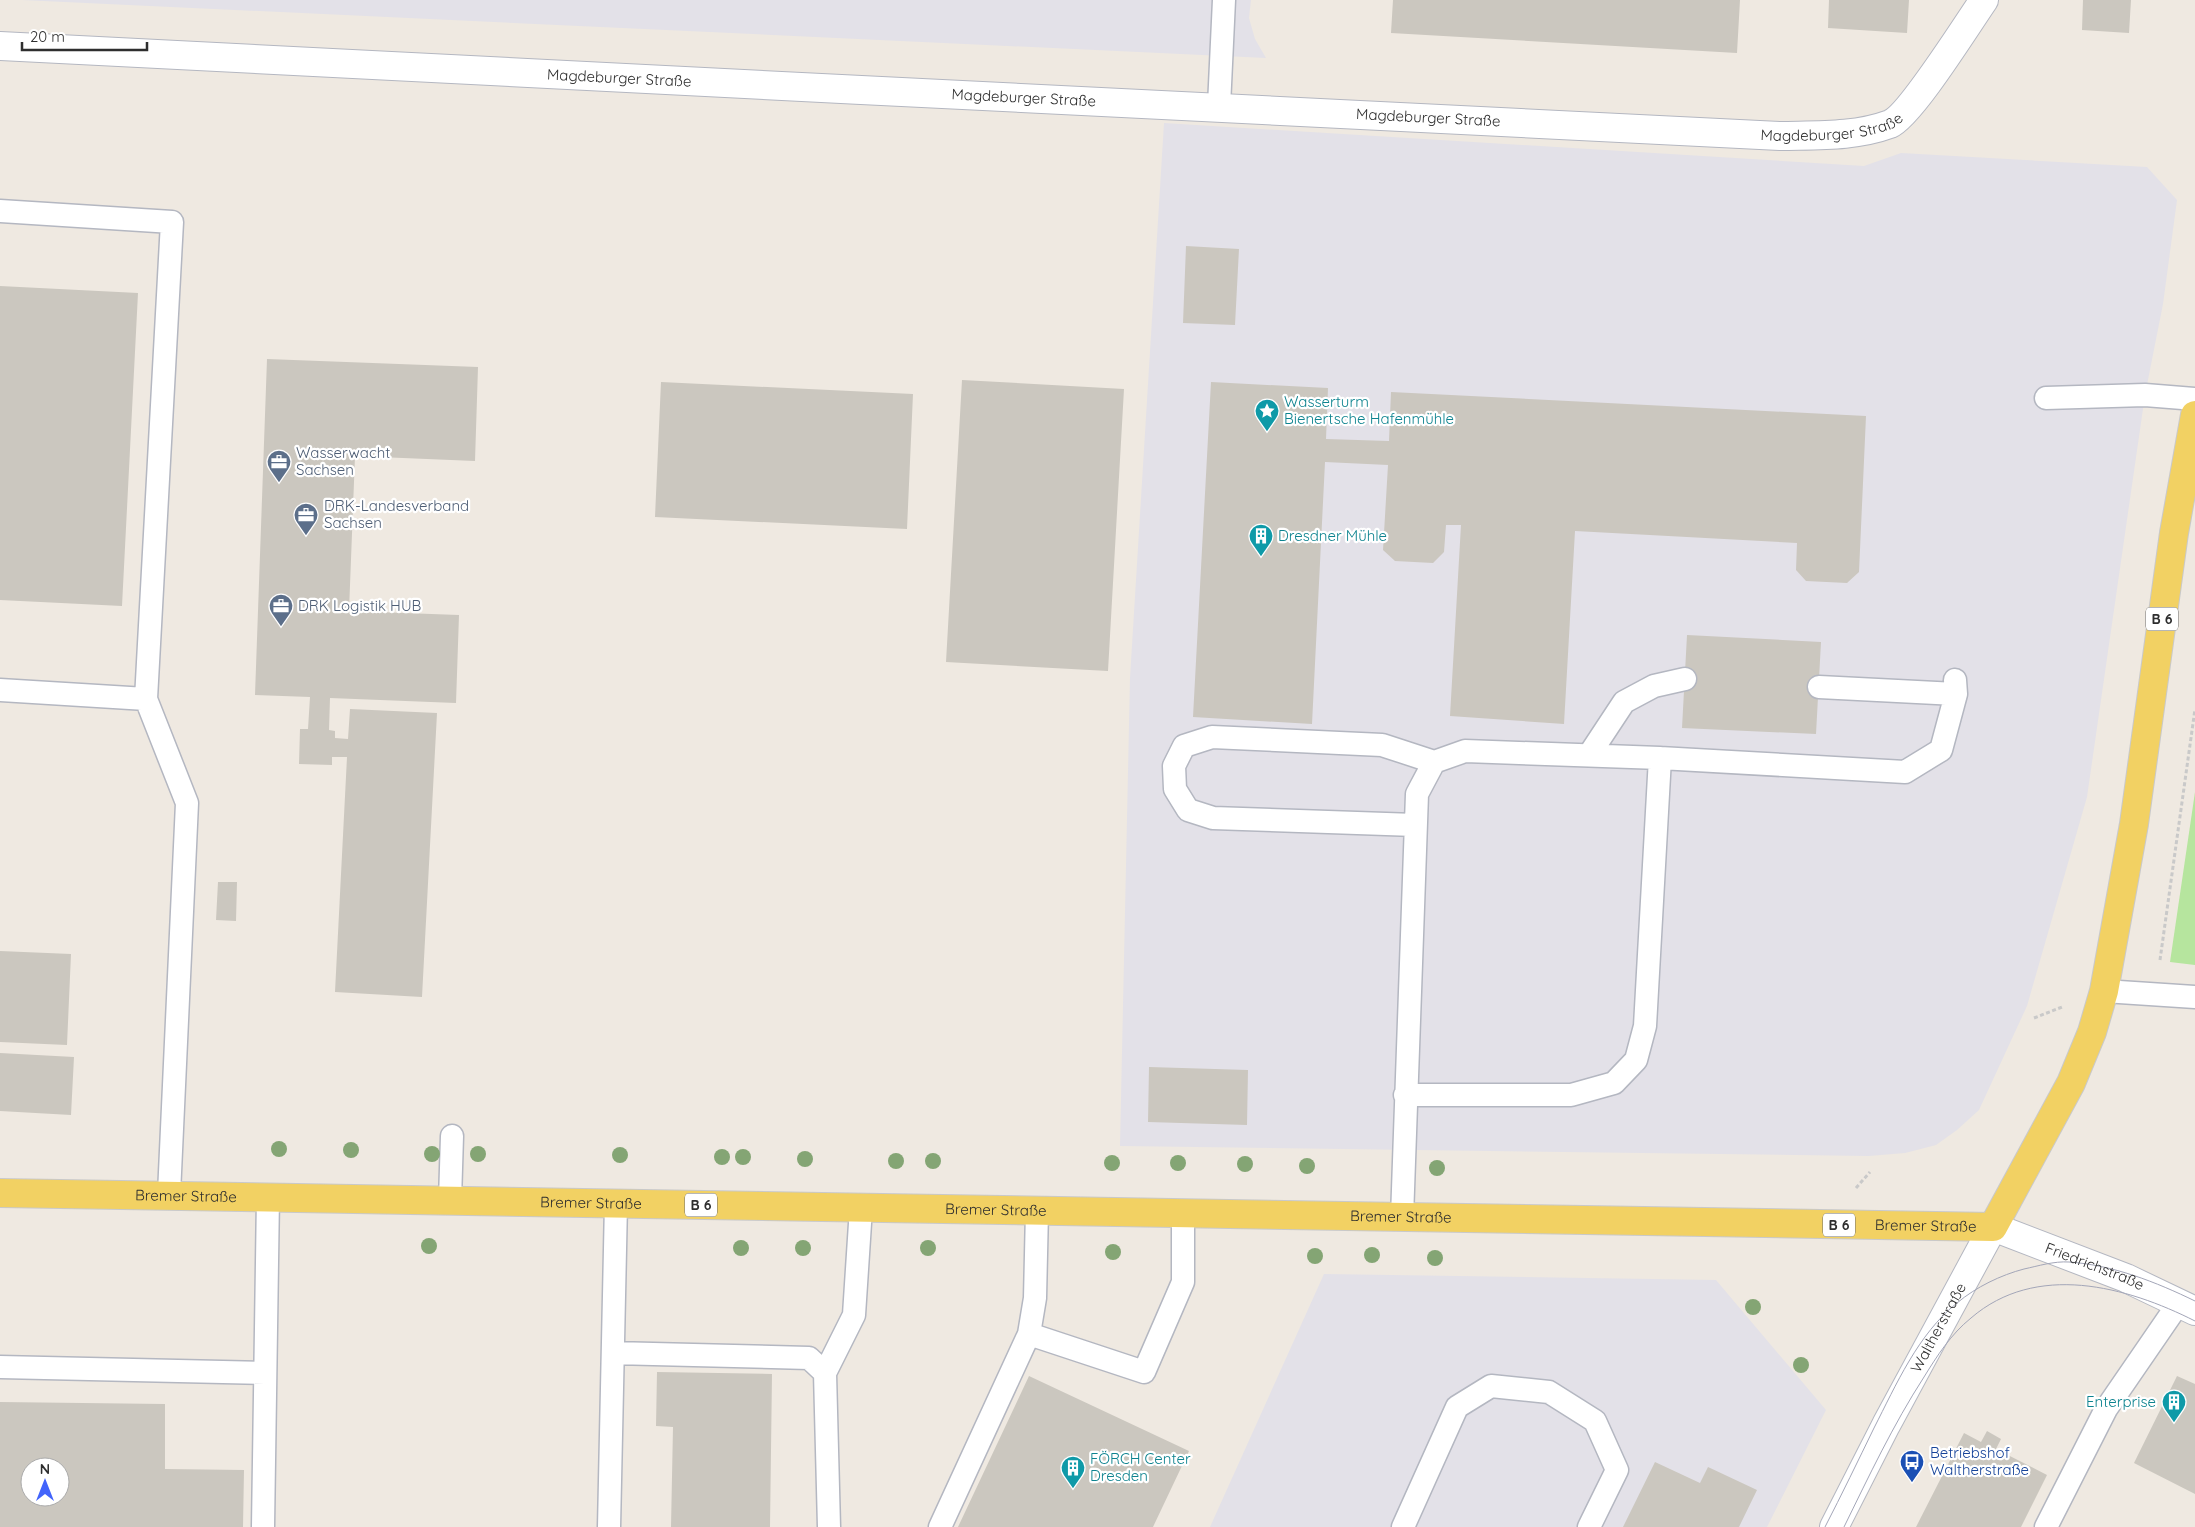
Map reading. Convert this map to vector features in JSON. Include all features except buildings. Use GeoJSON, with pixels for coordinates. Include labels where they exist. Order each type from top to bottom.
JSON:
{"type":"FeatureCollection","features":[{"type":"Feature","properties":{"kind":"main road","name":"B 6"},"geometry":{"type":"LineString","coordinates":[[2104,991],[2134,824],[2174,533],[2195,415]]}},
{"type":"Feature","properties":{"kind":"main road","name":"Waltherstraße"},"geometry":{"type":"LineString","coordinates":[[1993,1228],[2074,1074],[2092,1032],[2104,991]]}},
{"type":"Feature","properties":{"kind":"main road","name":"Bremer Straße"},"geometry":{"type":"LineString","coordinates":[[0,1193],[169,1194],[1993,1228]]}},
{"type":"Feature","properties":{"kind":"street","name":"Magdeburger Straße"},"geometry":{"type":"LineString","coordinates":[[0,46],[1219,106],[1780,136],[1851,134],[1892,124],[1913,103],[1984,0]]}},
{"type":"Feature","properties":{"kind":"street","name":"Friedrichstraße"},"geometry":{"type":"LineString","coordinates":[[1993,1228],[2126,1278],[2186,1306]]}},
{"type":"Feature","properties":{"kind":"street","name":"Waltherstraße"},"geometry":{"type":"LineString","coordinates":[[1834,1527],[1886,1425],[1993,1228]]}},
{"type":"Feature","properties":{"kind":"lane"},"geometry":{"type":"LineString","coordinates":[[1219,106],[1224,0]]}},
{"type":"Feature","properties":{"kind":"lane"},"geometry":{"type":"LineString","coordinates":[[0,211],[172,222],[146,699],[187,803],[169,1194]]}},
{"type":"Feature","properties":{"kind":"lane"},"geometry":{"type":"LineString","coordinates":[[2046,398],[2145,395],[2195,399]]}},
{"type":"Feature","properties":{"kind":"lane"},"geometry":{"type":"LineString","coordinates":[[1589,755],[1624,702],[1654,686],[1685,679]]}},
{"type":"Feature","properties":{"kind":"lane"},"geometry":{"type":"LineString","coordinates":[[1416,825],[1213,818],[1188,810],[1175,789],[1174,766],[1184,746],[1212,737],[1382,745],[1434,762],[1465,751],[1660,758],[1905,772],[1941,750],[1956,687],[1819,687]]}},
{"type":"Feature","properties":{"kind":"lane"},"geometry":{"type":"LineString","coordinates":[[0,690],[146,699]]}},
{"type":"Feature","properties":{"kind":"lane"},"geometry":{"type":"LineString","coordinates":[[1405,1095],[1571,1095],[1614,1083],[1636,1060],[1645,1026],[1660,758]]}},
{"type":"Feature","properties":{"kind":"lane"},"geometry":{"type":"LineString","coordinates":[[1402,1218],[1417,794],[1434,762]]}},
{"type":"Feature","properties":{"kind":"lane"},"geometry":{"type":"LineString","coordinates":[[2104,991],[2195,997]]}},
{"type":"Feature","properties":{"kind":"lane"},"geometry":{"type":"LineString","coordinates":[[450,1200],[452,1136]]}},
{"type":"Feature","properties":{"kind":"lane"},"geometry":{"type":"LineString","coordinates":[[263,1527],[268,1196]]}},
{"type":"Feature","properties":{"kind":"lane"},"geometry":{"type":"LineString","coordinates":[[609,1527],[616,1203]]}},
{"type":"Feature","properties":{"kind":"lane"},"geometry":{"type":"LineString","coordinates":[[829,1527],[825,1373],[854,1315],[862,1208]]}},
{"type":"Feature","properties":{"kind":"lane"},"geometry":{"type":"LineString","coordinates":[[940,1527],[1029,1334],[1035,1298],[1037,1211]]}},
{"type":"Feature","properties":{"kind":"lane"},"geometry":{"type":"LineString","coordinates":[[1029,1334],[1144,1372],[1183,1282],[1183,1214]]}},
{"type":"Feature","properties":{"kind":"lane"},"geometry":{"type":"LineString","coordinates":[[2046,1527],[2106,1409],[2174,1310],[2186,1306]]}},
{"type":"Feature","properties":{"kind":"lane"},"geometry":{"type":"LineString","coordinates":[[613,1353],[809,1358],[825,1373]]}},
{"type":"Feature","properties":{"kind":"lane"},"geometry":{"type":"LineString","coordinates":[[0,1367],[265,1373]]}},
{"type":"Feature","properties":{"kind":"lane"},"geometry":{"type":"LineString","coordinates":[[1403,1527],[1457,1407],[1491,1386],[1549,1392],[1595,1422],[1617,1470],[1590,1527]]}},
{"type":"Feature","properties":{"kind":"path"},"geometry":{"type":"LineString","coordinates":[[2155,994],[2195,709]]}},
{"type":"Feature","properties":{"kind":"shaded area"},"geometry":{"type":"Polygon","coordinates":[[[22,0],[1251,0],[1249,18],[1255,39],[1266,58],[22,0]]]}},
{"type":"Feature","properties":{"kind":"shaded area"},"geometry":{"type":"Polygon","coordinates":[[[1164,123],[1864,166],[1901,153],[2147,167],[2177,200],[2163,304],[2145,395],[2087,797],[2027,1006],[1979,1110],[1957,1130],[1936,1145],[1905,1153],[1869,1156],[1120,1146],[1130,678],[1164,123]]]}},
{"type":"Feature","properties":{"kind":"shaded area"},"geometry":{"type":"Polygon","coordinates":[[[1324,1274],[1716,1280],[1826,1410],[1767,1527],[1210,1527],[1324,1274]]]}},
{"type":"Feature","properties":{"kind":"green space"},"geometry":{"type":"Polygon","coordinates":[[[2195,792],[2195,965],[2170,962],[2195,792]]]}},
{"type":"Feature","properties":{"kind":"tram line"},"geometry":{"type":"LineString","coordinates":[[1825,1527],[1891,1395],[1919,1345],[1943,1316],[1972,1292],[1998,1278],[2024,1269],[2058,1262],[2069,1262],[2118,1271],[2165,1287],[2195,1301]]}},
{"type":"Feature","properties":{"kind":"tram line"},"geometry":{"type":"LineString","coordinates":[[1844,1527],[1892,1432],[1934,1361],[1964,1324],[1996,1301],[2024,1290],[2052,1285],[2082,1285],[2140,1298],[2195,1321]]}},
{"type":"Feature","properties":{"kind":"place","name":"Wasserturm Bienertsche Hafenmühle"},"geometry":{"type":"Point","coordinates":[1267,432]}},
{"type":"Feature","properties":{"kind":"place","name":"Wasserwacht Sachsen"},"geometry":{"type":"Point","coordinates":[279,483]}},
{"type":"Feature","properties":{"kind":"place","name":"DRK-Landesverband Sachsen"},"geometry":{"type":"Point","coordinates":[306,536]}},
{"type":"Feature","properties":{"kind":"place","name":"Dresdner Mühle"},"geometry":{"type":"Point","coordinates":[1261,557]}},
{"type":"Feature","properties":{"kind":"place","name":"DRK Logistik HUB"},"geometry":{"type":"Point","coordinates":[281,627]}},
{"type":"Feature","properties":{"kind":"place","name":"Enterprise"},"geometry":{"type":"Point","coordinates":[2174,1423]}},
{"type":"Feature","properties":{"kind":"place","name":"Betriebshof Waltherstraße"},"geometry":{"type":"Point","coordinates":[1912,1483]}},
{"type":"Feature","properties":{"kind":"place","name":"FÖRCH Center Dresden"},"geometry":{"type":"Point","coordinates":[1073,1489]}}]}
